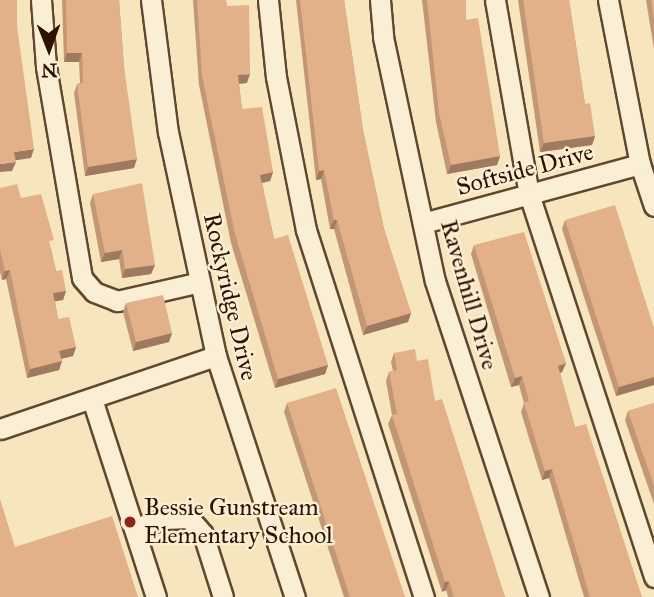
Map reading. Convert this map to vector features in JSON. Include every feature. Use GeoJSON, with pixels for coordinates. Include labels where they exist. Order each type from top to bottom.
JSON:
{"type":"FeatureCollection","features":[{"type":"Feature","properties":{"kind":"street"},"geometry":{"type":"LineString","coordinates":[[41,0],[46,67],[82,278],[94,292],[117,301],[200,282]]}},
{"type":"Feature","properties":{"kind":"street","name":"Rockyridge Drive"},"geometry":{"type":"LineString","coordinates":[[150,0],[168,132],[216,356],[295,597]]}},
{"type":"Feature","properties":{"kind":"street"},"geometry":{"type":"LineString","coordinates":[[268,0],[276,77],[306,230],[424,597]]}},
{"type":"Feature","properties":{"kind":"street","name":"Ravenhill Drive"},"geometry":{"type":"LineString","coordinates":[[380,0],[383,37],[435,281],[539,597]]}},
{"type":"Feature","properties":{"kind":"street"},"geometry":{"type":"LineString","coordinates":[[495,0],[529,194],[654,577]]}},
{"type":"Feature","properties":{"kind":"street"},"geometry":{"type":"LineString","coordinates":[[608,0],[640,164],[654,206]]}},
{"type":"Feature","properties":{"kind":"street","name":"Softside Drive"},"geometry":{"type":"LineString","coordinates":[[422,223],[640,164]]}},
{"type":"Feature","properties":{"kind":"street"},"geometry":{"type":"LineString","coordinates":[[0,429],[216,356]]}},
{"type":"Feature","properties":{"kind":"street"},"geometry":{"type":"LineString","coordinates":[[92,398],[156,597]]}},
{"type":"Feature","properties":{"kind":"street"},"geometry":{"type":"LineString","coordinates":[[134,528],[164,519],[189,518],[203,534],[223,597]]}},
{"type":"Feature","properties":{"kind":"building"},"geometry":{"type":"Polygon","coordinates":[[[0,0],[17,0],[17,26],[34,149],[14,152],[16,162],[0,164],[0,0]]]}},
{"type":"Feature","properties":{"kind":"building"},"geometry":{"type":"Polygon","coordinates":[[[66,0],[119,0],[124,67],[137,159],[88,167],[77,84],[83,83],[82,53],[67,53],[66,0]]]}},
{"type":"Feature","properties":{"kind":"building"},"geometry":{"type":"Polygon","coordinates":[[[197,0],[226,0],[227,6],[249,5],[250,74],[238,75],[242,109],[262,107],[273,172],[260,175],[274,239],[288,235],[328,365],[278,379],[235,234],[202,76],[197,0]]]}},
{"type":"Feature","properties":{"kind":"building"},"geometry":{"type":"Polygon","coordinates":[[[300,0],[344,0],[363,130],[384,229],[411,313],[367,326],[337,220],[334,220],[324,170],[319,171],[300,0]]]}},
{"type":"Feature","properties":{"kind":"building"},"geometry":{"type":"Polygon","coordinates":[[[427,0],[466,0],[466,20],[478,18],[500,156],[451,165],[439,113],[427,0]]]}},
{"type":"Feature","properties":{"kind":"building"},"geometry":{"type":"Polygon","coordinates":[[[523,0],[569,0],[585,104],[590,103],[595,136],[544,143],[523,0]]]}},
{"type":"Feature","properties":{"kind":"building"},"geometry":{"type":"Polygon","coordinates":[[[142,183],[155,265],[125,269],[122,250],[105,253],[93,194],[142,183]]]}},
{"type":"Feature","properties":{"kind":"building"},"geometry":{"type":"Polygon","coordinates":[[[17,184],[21,198],[41,194],[54,240],[49,241],[56,271],[62,270],[66,291],[53,293],[58,319],[69,317],[76,347],[59,351],[62,361],[30,369],[10,270],[5,271],[0,249],[0,188],[17,184]]]}},
{"type":"Feature","properties":{"kind":"building"},"geometry":{"type":"Polygon","coordinates":[[[615,205],[654,328],[654,377],[619,387],[565,220],[615,205]]]}},
{"type":"Feature","properties":{"kind":"building"},"geometry":{"type":"Polygon","coordinates":[[[524,232],[566,363],[558,366],[575,427],[586,424],[642,597],[590,597],[552,469],[545,471],[524,403],[529,401],[522,376],[515,378],[474,245],[524,232]]]}},
{"type":"Feature","properties":{"kind":"building"},"geometry":{"type":"Polygon","coordinates":[[[163,295],[172,333],[136,342],[126,303],[163,295]]]}},
{"type":"Feature","properties":{"kind":"building"},"geometry":{"type":"Polygon","coordinates":[[[415,349],[417,361],[428,359],[435,401],[442,399],[505,597],[454,597],[449,581],[445,582],[392,415],[397,414],[389,372],[397,370],[394,353],[415,349]]]}},
{"type":"Feature","properties":{"kind":"building"},"geometry":{"type":"Polygon","coordinates":[[[336,388],[405,597],[350,597],[287,403],[336,388]]]}},
{"type":"Feature","properties":{"kind":"building"},"geometry":{"type":"Polygon","coordinates":[[[654,403],[654,486],[628,411],[654,403]]]}},
{"type":"Feature","properties":{"kind":"building","name":"Bessie Gunstream Elementary School"},"geometry":{"type":"Polygon","coordinates":[[[0,499],[15,547],[112,516],[138,597],[0,597],[0,499]]]}},
{"type":"Feature","properties":{"kind":"place","name":"Bessie Gunstream Elementary School"},"geometry":{"type":"Point","coordinates":[130,522]}}]}
